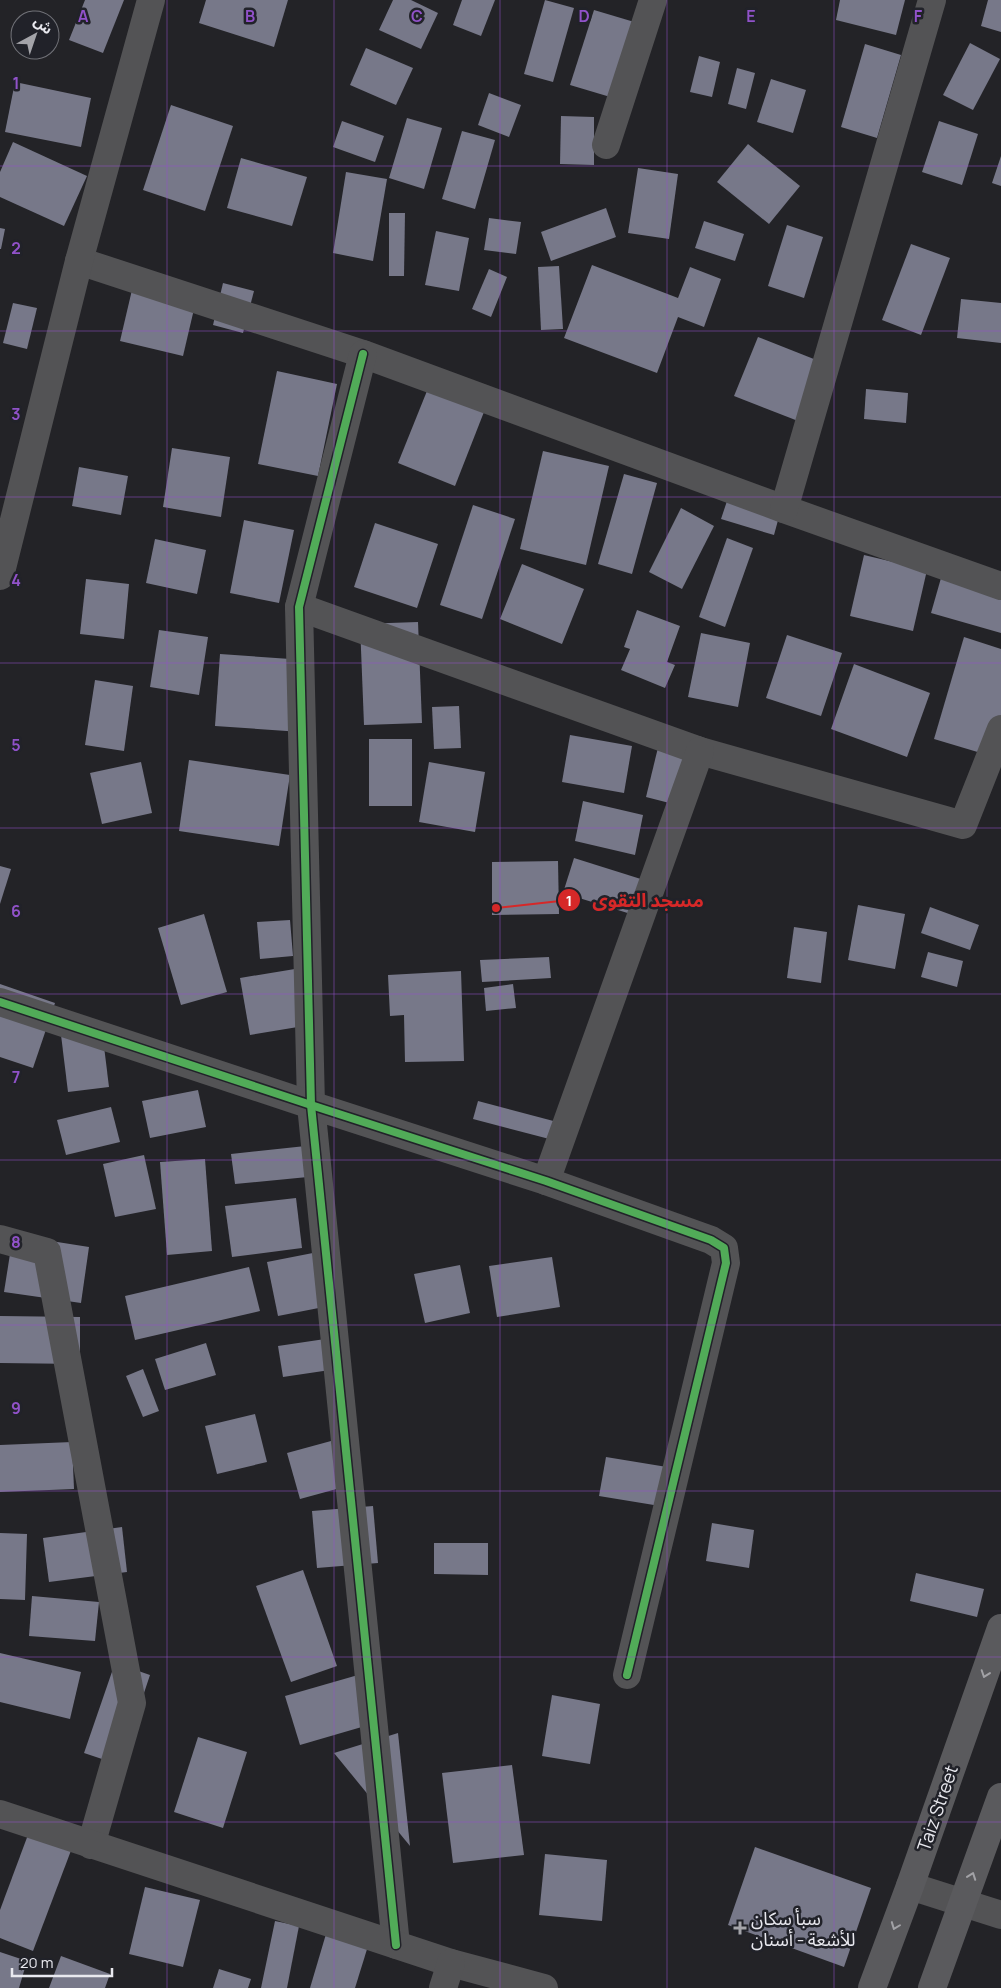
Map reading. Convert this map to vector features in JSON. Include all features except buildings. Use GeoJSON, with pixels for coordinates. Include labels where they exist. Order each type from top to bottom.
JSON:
{"type":"FeatureCollection","features":[{"type":"Feature","properties":{"kind":"highway","name":"Taiz Street"},"geometry":{"type":"LineString","coordinates":[[872,1988],[1001,1628]]}},
{"type":"Feature","properties":{"kind":"highway"},"geometry":{"type":"LineString","coordinates":[[932,1988],[1001,1797]]}},
{"type":"Feature","properties":{"kind":"street"},"geometry":{"type":"LineString","coordinates":[[0,576],[79,261],[151,0]]}},
{"type":"Feature","properties":{"kind":"street"},"geometry":{"type":"LineString","coordinates":[[606,145],[653,0]]}},
{"type":"Feature","properties":{"kind":"street"},"geometry":{"type":"LineString","coordinates":[[784,509],[932,0]]}},
{"type":"Feature","properties":{"kind":"street"},"geometry":{"type":"LineString","coordinates":[[79,261],[363,354],[784,509],[1001,586]]}},
{"type":"Feature","properties":{"kind":"street"},"geometry":{"type":"LineString","coordinates":[[363,354],[299,607],[311,1105],[396,1945]]}},
{"type":"Feature","properties":{"kind":"street"},"geometry":{"type":"LineString","coordinates":[[299,607],[700,751],[963,825],[1001,729]]}},
{"type":"Feature","properties":{"kind":"street"},"geometry":{"type":"LineString","coordinates":[[546,1181],[700,751]]}},
{"type":"Feature","properties":{"kind":"street"},"geometry":{"type":"LineString","coordinates":[[0,1002],[546,1181],[711,1240],[724,1248],[726,1263],[627,1675]]}},
{"type":"Feature","properties":{"kind":"street"},"geometry":{"type":"LineString","coordinates":[[0,1239],[47,1252],[132,1703],[91,1845]]}},
{"type":"Feature","properties":{"kind":"street"},"geometry":{"type":"LineString","coordinates":[[0,1814],[396,1945],[447,1976],[544,1988]]}},
{"type":"Feature","properties":{"kind":"street"},"geometry":{"type":"LineString","coordinates":[[910,1886],[1001,1916]]}},
{"type":"Feature","properties":{"kind":"cycle path"},"geometry":{"type":"LineString","coordinates":[[363,354],[299,607],[311,1105],[396,1945]]}},
{"type":"Feature","properties":{"kind":"cycle path"},"geometry":{"type":"LineString","coordinates":[[0,1002],[546,1181],[711,1240],[724,1248],[726,1263],[627,1675]]}},
{"type":"Feature","properties":{"kind":"place","name":"مسجد التقوى"},"geometry":{"type":"Point","coordinates":[496,908]}},
{"type":"Feature","properties":{"kind":"place","name":"سبأ سكان للأشعة - أسنان"},"geometry":{"type":"Point","coordinates":[740,1928]}}]}
